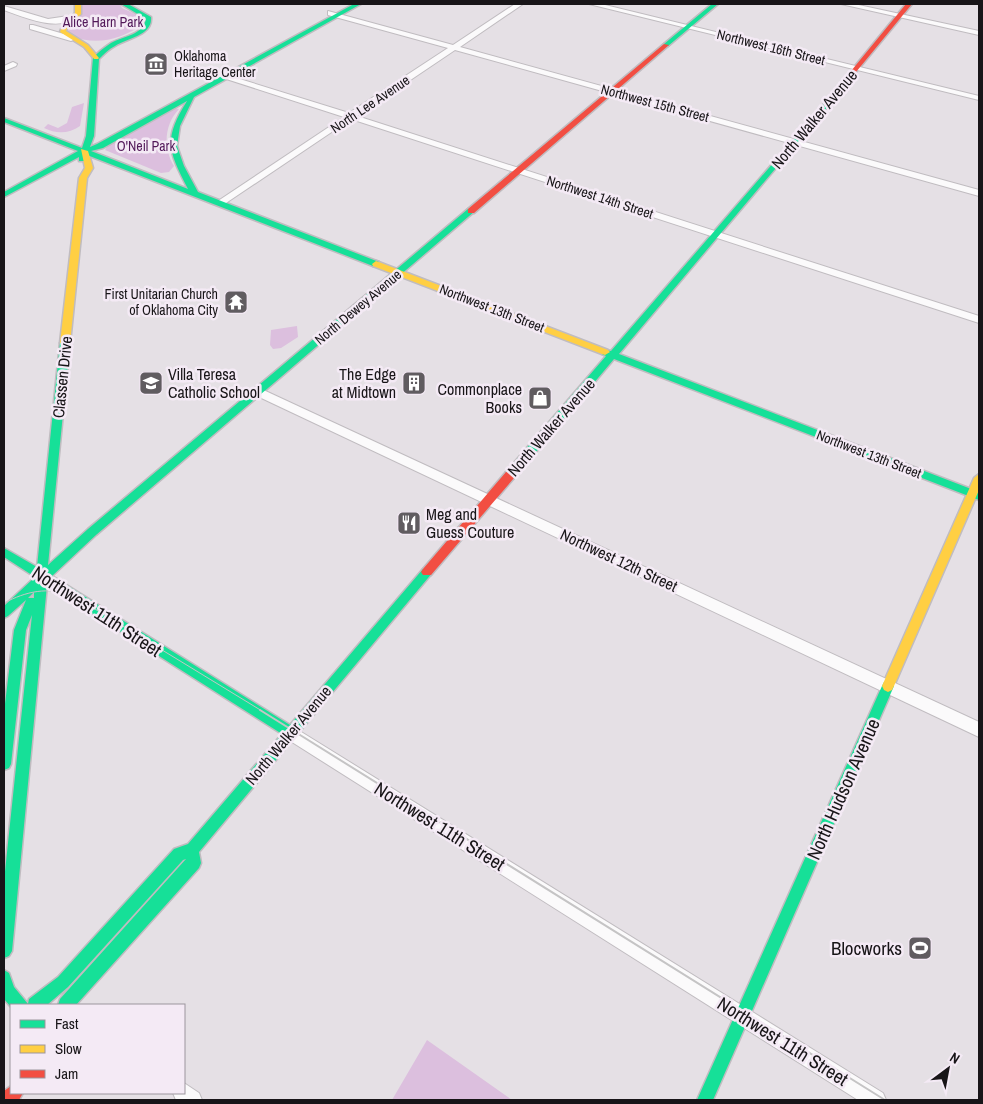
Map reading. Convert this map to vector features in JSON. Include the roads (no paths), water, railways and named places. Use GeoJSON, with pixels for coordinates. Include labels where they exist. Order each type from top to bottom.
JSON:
{"type":"FeatureCollection","features":[{"type":"Feature","properties":{"kind":"street"},"geometry":{"type":"LineString","coordinates":[[78,4],[78,13],[65,25],[64,34],[86,46],[96,58],[109,47],[144,29],[150,20],[145,14],[124,4]]}},
{"type":"Feature","properties":{"kind":"street"},"geometry":{"type":"LineString","coordinates":[[4,195],[47,172],[122,127],[224,76],[353,4]]}},
{"type":"Feature","properties":{"kind":"street","name":"North Lee Avenue"},"geometry":{"type":"LineString","coordinates":[[220,204],[519,4]]}},
{"type":"Feature","properties":{"kind":"street","name":"Northwest 16th Street"},"geometry":{"type":"LineString","coordinates":[[592,4],[979,98]]}},
{"type":"Feature","properties":{"kind":"street","name":"North Dewey Avenue"},"geometry":{"type":"LineString","coordinates":[[4,613],[92,532],[715,4]]}},
{"type":"Feature","properties":{"kind":"street"},"geometry":{"type":"LineString","coordinates":[[845,4],[979,33]]}},
{"type":"Feature","properties":{"kind":"street","name":"North Walker Avenue"},"geometry":{"type":"LineString","coordinates":[[35,1004],[64,982],[179,854],[192,850],[290,732],[796,141],[909,4]]}},
{"type":"Feature","properties":{"kind":"street"},"geometry":{"type":"LineString","coordinates":[[4,8],[48,23],[61,22],[74,17]]}},
{"type":"Feature","properties":{"kind":"street","name":"Northwest 15th Street"},"geometry":{"type":"LineString","coordinates":[[335,14],[979,193]]}},
{"type":"Feature","properties":{"kind":"street"},"geometry":{"type":"LineString","coordinates":[[4,17],[74,40],[98,42],[123,39]]}},
{"type":"Feature","properties":{"kind":"street","name":"Classen Drive"},"geometry":{"type":"LineString","coordinates":[[4,951],[35,628],[43,576],[55,440],[83,178],[79,173],[90,124],[96,58]]}},
{"type":"Feature","properties":{"kind":"street"},"geometry":{"type":"LineString","coordinates":[[4,69],[13,64]]}},
{"type":"Feature","properties":{"kind":"street","name":"Northwest 14th Street"},"geometry":{"type":"LineString","coordinates":[[224,76],[979,320]]}},
{"type":"Feature","properties":{"kind":"street"},"geometry":{"type":"LineString","coordinates":[[85,149],[100,146],[194,91]]}},
{"type":"Feature","properties":{"kind":"street"},"geometry":{"type":"LineString","coordinates":[[194,91],[177,120],[172,141],[175,154],[195,194]]}},
{"type":"Feature","properties":{"kind":"street","name":"Northwest 13th Street"},"geometry":{"type":"LineString","coordinates":[[4,120],[47,137],[85,149],[220,204],[976,495]]}},
{"type":"Feature","properties":{"kind":"street"},"geometry":{"type":"LineString","coordinates":[[47,137],[73,132],[90,124],[103,130],[122,127]]}},
{"type":"Feature","properties":{"kind":"street"},"geometry":{"type":"LineString","coordinates":[[47,172],[71,172],[83,178],[100,169],[121,165]]}},
{"type":"Feature","properties":{"kind":"street","name":"Northwest 12th Street"},"geometry":{"type":"LineString","coordinates":[[259,392],[979,730]]}},
{"type":"Feature","properties":{"kind":"street","name":"North Hudson Avenue"},"geometry":{"type":"LineString","coordinates":[[705,1100],[888,687],[976,495],[979,478]]}},
{"type":"Feature","properties":{"kind":"street","name":"Northwest 11th Street"},"geometry":{"type":"LineString","coordinates":[[4,552],[82,603],[876,1100]]}},
{"type":"Feature","properties":{"kind":"street","name":"Classen Drive"},"geometry":{"type":"LineString","coordinates":[[4,764],[20,630],[43,576]]}},
{"type":"Feature","properties":{"kind":"street","name":"North Walker Avenue"},"geometry":{"type":"LineString","coordinates":[[74,1002],[194,864],[192,850]]}},
{"type":"Feature","properties":{"kind":"street"},"geometry":{"type":"LineString","coordinates":[[4,978],[7,991],[17,1004]]}},
{"type":"Feature","properties":{"kind":"tram line"},"geometry":{"type":"LineString","coordinates":[[4,603],[29,593],[37,592],[54,591],[72,595],[262,711]]}},
{"type":"Feature","properties":{"kind":"tram line"},"geometry":{"type":"LineString","coordinates":[[260,710],[885,1100]]}},
{"type":"Feature","properties":{"kind":"place","name":"Oklahoma Heritage Center"},"geometry":{"type":"Point","coordinates":[156,64]}},
{"type":"Feature","properties":{"kind":"place","name":"First Unitarian Church of Oklahoma City"},"geometry":{"type":"Point","coordinates":[236,302]}},
{"type":"Feature","properties":{"kind":"place","name":"Villa Teresa Catholic School"},"geometry":{"type":"Point","coordinates":[151,383]}},
{"type":"Feature","properties":{"kind":"place","name":"The Edge at Midtown"},"geometry":{"type":"Point","coordinates":[414,383]}},
{"type":"Feature","properties":{"kind":"place","name":"Commonplace Books"},"geometry":{"type":"Point","coordinates":[540,398]}},
{"type":"Feature","properties":{"kind":"place","name":"Meg and Guess Couture"},"geometry":{"type":"Point","coordinates":[409,523]}},
{"type":"Feature","properties":{"kind":"place","name":"Blocworks"},"geometry":{"type":"Point","coordinates":[920,948]}},
{"type":"Feature","properties":{"kind":"park label","name":"Alice Harn Park"},"geometry":{"type":"Point","coordinates":[103,22]}},
{"type":"Feature","properties":{"kind":"park label","name":"O'Neil Park"},"geometry":{"type":"Point","coordinates":[146,146]}}]}
